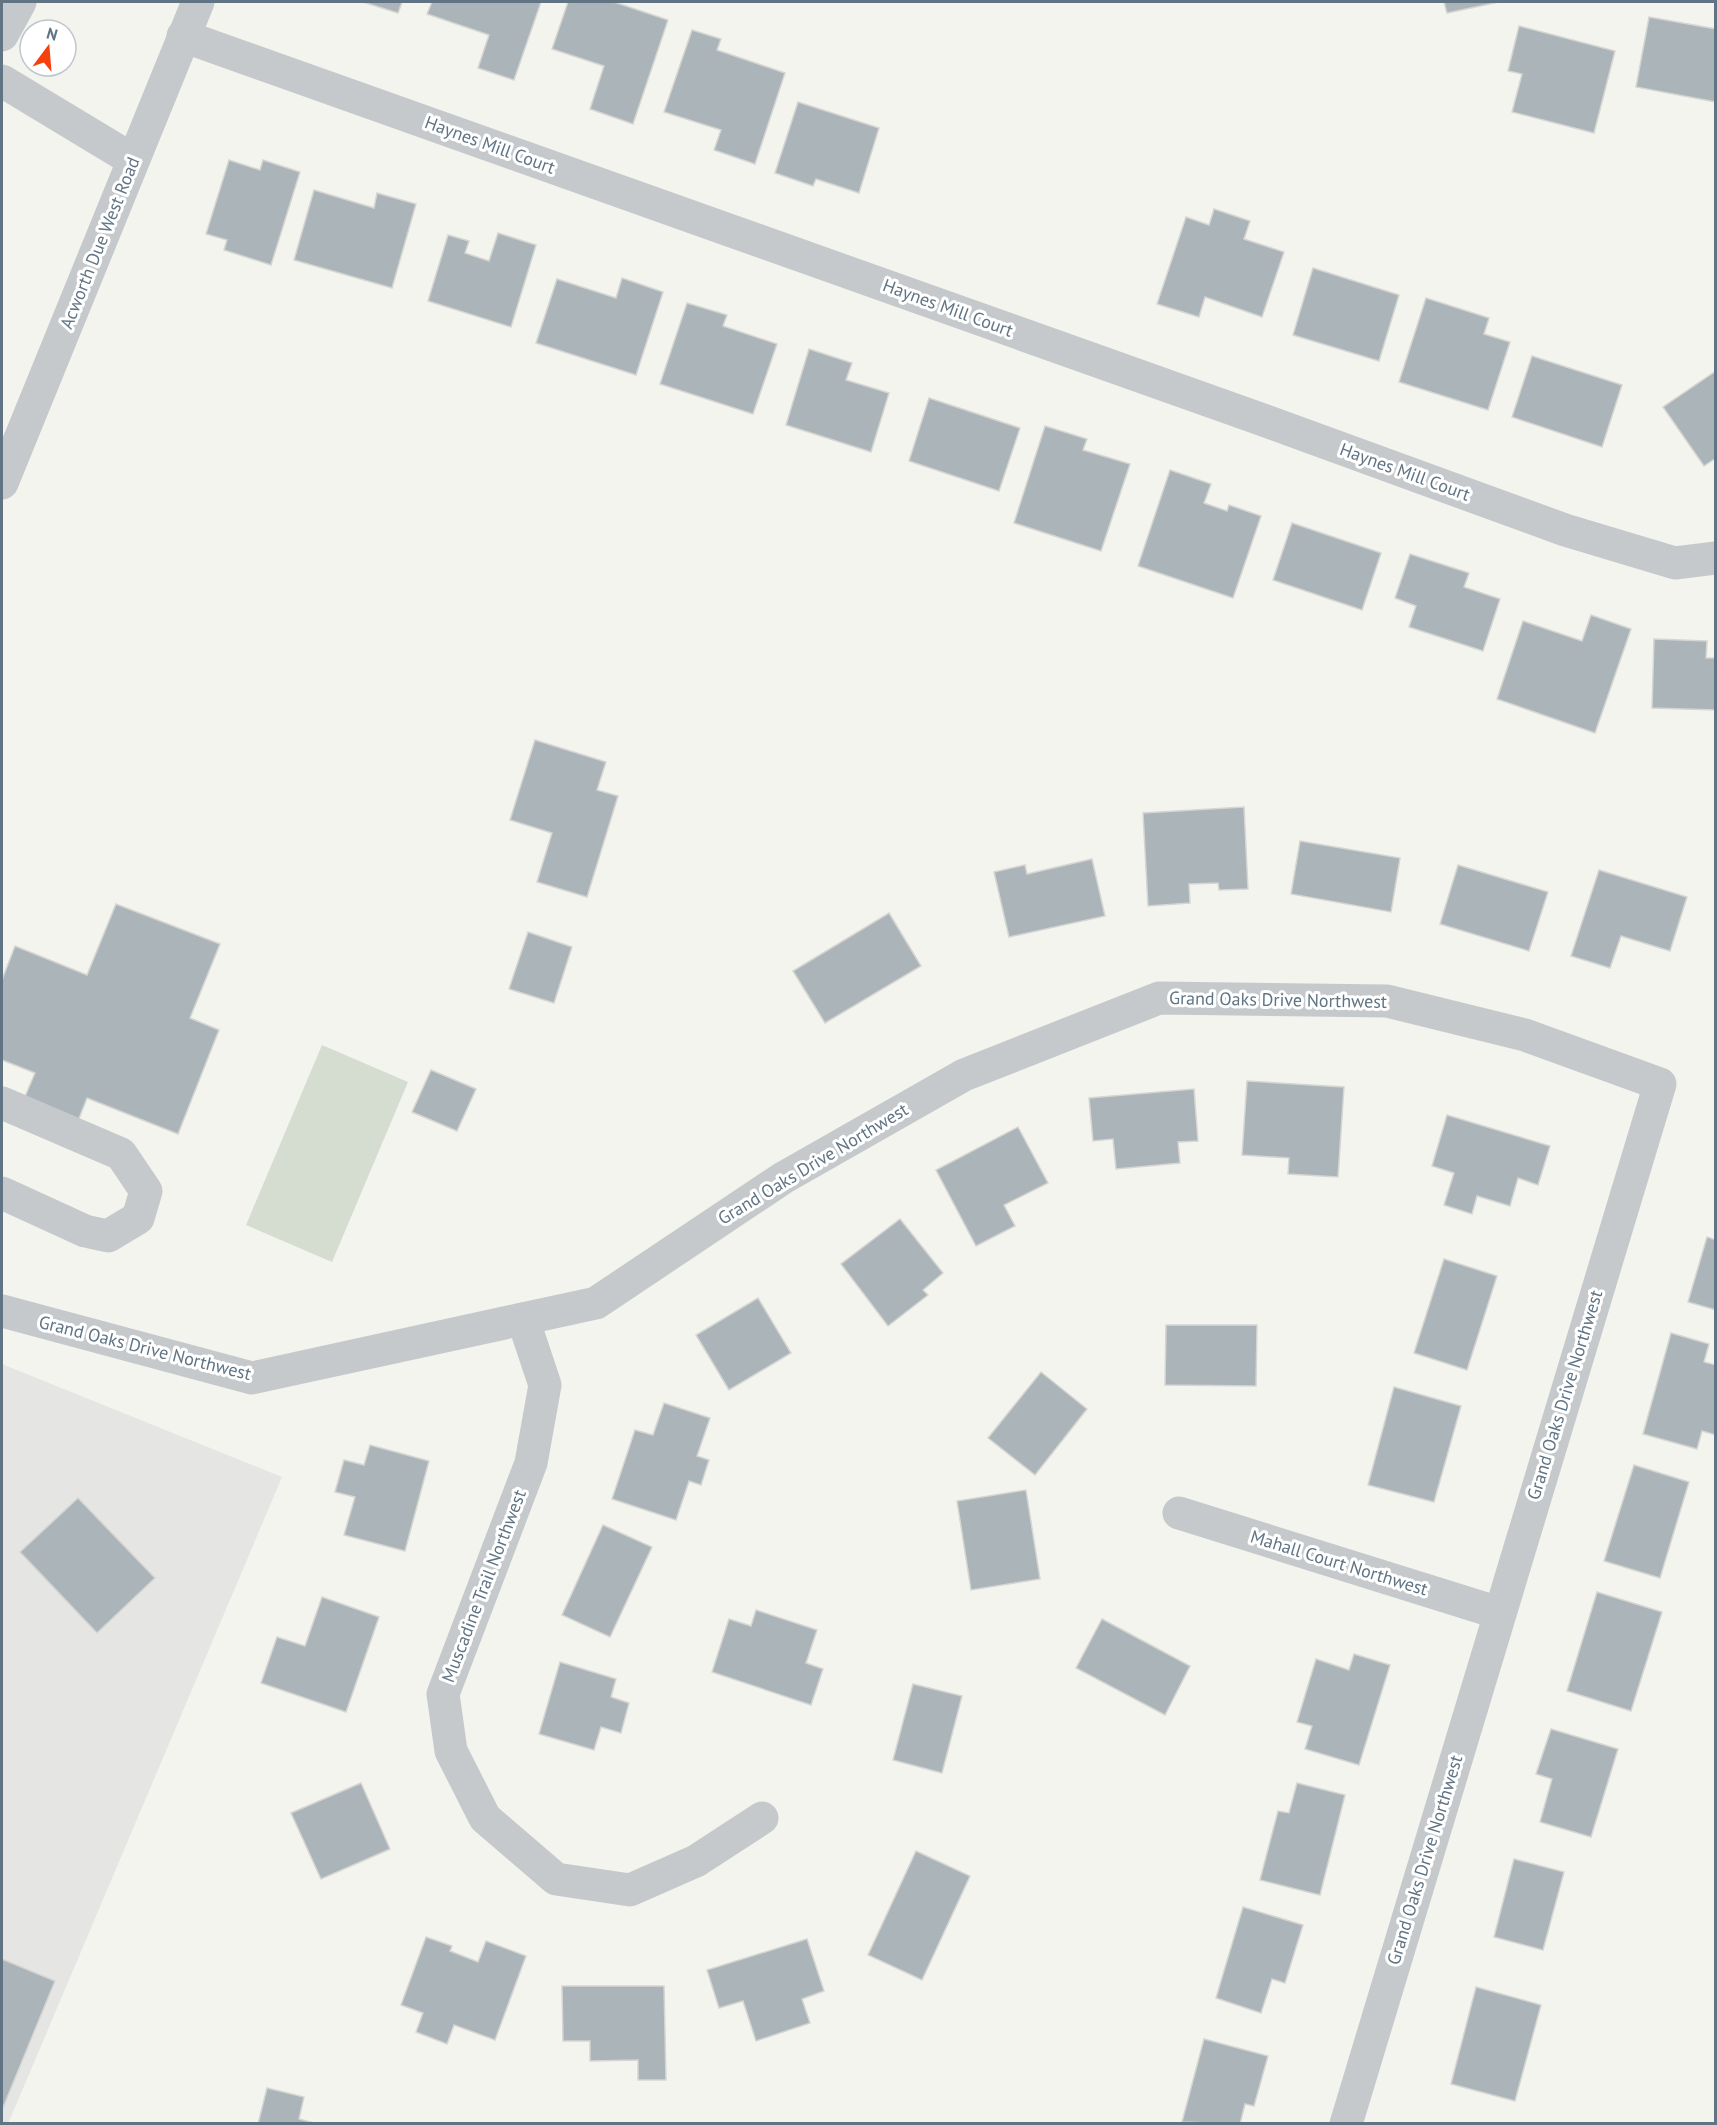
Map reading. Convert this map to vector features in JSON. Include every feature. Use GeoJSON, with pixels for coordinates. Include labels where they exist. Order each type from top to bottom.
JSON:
{"type":"FeatureCollection","features":[{"type":"Feature","properties":{"kind":"street"},"geometry":{"type":"LineString","coordinates":[[2,35],[20,2]]}},
{"type":"Feature","properties":{"kind":"street","name":"Acworth Due West Road"},"geometry":{"type":"LineString","coordinates":[[2,483],[198,2]]}},
{"type":"Feature","properties":{"kind":"street","name":"Haynes Mill Court"},"geometry":{"type":"LineString","coordinates":[[183,36],[1232,409],[1565,530],[1675,563],[1716,558]]}},
{"type":"Feature","properties":{"kind":"street"},"geometry":{"type":"LineString","coordinates":[[2,81],[133,160]]}},
{"type":"Feature","properties":{"kind":"street","name":"Grand Oaks Drive Northwest"},"geometry":{"type":"LineString","coordinates":[[2,1311],[252,1378],[596,1303],[783,1178],[964,1075],[1159,998],[1387,1001],[1525,1035],[1660,1084],[1346,2124]]}},
{"type":"Feature","properties":{"kind":"street"},"geometry":{"type":"LineString","coordinates":[[2,1103],[121,1154],[146,1191],[138,1218],[108,1236],[85,1231],[2,1193]]}},
{"type":"Feature","properties":{"kind":"street","name":"Muscadine Trail Northwest"},"geometry":{"type":"LineString","coordinates":[[523,1319],[545,1385],[531,1463],[443,1694],[452,1751],[485,1818],[556,1879],[630,1890],[696,1861],[762,1818]]}},
{"type":"Feature","properties":{"kind":"street","name":"Mahall Court Northwest"},"geometry":{"type":"LineString","coordinates":[[1179,1513],[1499,1613]]}},
{"type":"Feature","properties":{"kind":"shaded area"},"geometry":{"type":"Polygon","coordinates":[[[322,1045],[408,1082],[332,1262],[246,1225],[322,1045]]]}},
{"type":"Feature","properties":{"kind":"shaded area"},"geometry":{"type":"Polygon","coordinates":[[[2,1364],[282,1477],[8,2124],[2,2123],[2,1364]]]}},
{"type":"Feature","properties":{"kind":"building"},"geometry":{"type":"Polygon","coordinates":[[[363,2],[402,2],[398,13],[363,2]]]}},
{"type":"Feature","properties":{"kind":"building"},"geometry":{"type":"Polygon","coordinates":[[[432,2],[541,2],[514,80],[478,68],[489,35],[427,14],[432,2]]]}},
{"type":"Feature","properties":{"kind":"building"},"geometry":{"type":"Polygon","coordinates":[[[568,2],[614,2],[668,20],[633,124],[590,109],[604,66],[552,49],[568,2]]]}},
{"type":"Feature","properties":{"kind":"building"},"geometry":{"type":"Polygon","coordinates":[[[1444,2],[1499,2],[1447,13],[1444,2]]]}},
{"type":"Feature","properties":{"kind":"building"},"geometry":{"type":"Polygon","coordinates":[[[1649,17],[1716,29],[1716,102],[1636,87],[1649,17]]]}},
{"type":"Feature","properties":{"kind":"building"},"geometry":{"type":"Polygon","coordinates":[[[1519,26],[1615,51],[1594,133],[1512,112],[1522,74],[1508,71],[1519,26]]]}},
{"type":"Feature","properties":{"kind":"building"},"geometry":{"type":"Polygon","coordinates":[[[692,30],[721,39],[717,50],[785,73],[755,164],[714,150],[721,130],[664,112],[692,30]]]}},
{"type":"Feature","properties":{"kind":"building"},"geometry":{"type":"Polygon","coordinates":[[[798,102],[879,128],[859,193],[816,179],[813,186],[775,173],[798,102]]]}},
{"type":"Feature","properties":{"kind":"building"},"geometry":{"type":"Polygon","coordinates":[[[229,160],[260,170],[263,160],[300,172],[271,265],[224,250],[227,240],[206,234],[229,160]]]}},
{"type":"Feature","properties":{"kind":"building"},"geometry":{"type":"Polygon","coordinates":[[[314,190],[374,208],[377,193],[416,204],[392,288],[294,260],[314,190]]]}},
{"type":"Feature","properties":{"kind":"building"},"geometry":{"type":"Polygon","coordinates":[[[1214,209],[1250,221],[1244,239],[1284,252],[1262,317],[1205,297],[1199,317],[1157,304],[1186,217],[1209,225],[1214,209]]]}},
{"type":"Feature","properties":{"kind":"building"},"geometry":{"type":"Polygon","coordinates":[[[498,233],[536,245],[511,327],[428,301],[448,235],[469,241],[465,253],[489,261],[498,233]]]}},
{"type":"Feature","properties":{"kind":"building"},"geometry":{"type":"Polygon","coordinates":[[[1313,268],[1399,295],[1379,361],[1293,335],[1313,268]]]}},
{"type":"Feature","properties":{"kind":"building"},"geometry":{"type":"Polygon","coordinates":[[[622,278],[663,292],[636,375],[536,343],[557,279],[616,298],[622,278]]]}},
{"type":"Feature","properties":{"kind":"building"},"geometry":{"type":"Polygon","coordinates":[[[1426,298],[1489,318],[1484,334],[1510,342],[1488,410],[1399,382],[1426,298]]]}},
{"type":"Feature","properties":{"kind":"building"},"geometry":{"type":"Polygon","coordinates":[[[687,303],[727,315],[723,326],[777,344],[753,414],[660,384],[687,303]]]}},
{"type":"Feature","properties":{"kind":"building"},"geometry":{"type":"Polygon","coordinates":[[[809,349],[852,363],[846,380],[889,393],[871,452],[786,425],[809,349]]]}},
{"type":"Feature","properties":{"kind":"building"},"geometry":{"type":"Polygon","coordinates":[[[1532,356],[1622,385],[1602,447],[1512,417],[1532,356]]]}},
{"type":"Feature","properties":{"kind":"building"},"geometry":{"type":"Polygon","coordinates":[[[1716,371],[1716,458],[1704,466],[1663,407],[1716,371]]]}},
{"type":"Feature","properties":{"kind":"building"},"geometry":{"type":"Polygon","coordinates":[[[929,398],[1020,428],[999,491],[909,461],[929,398]]]}},
{"type":"Feature","properties":{"kind":"building"},"geometry":{"type":"Polygon","coordinates":[[[1045,426],[1087,439],[1083,450],[1130,464],[1101,551],[1014,523],[1045,426]]]}},
{"type":"Feature","properties":{"kind":"building"},"geometry":{"type":"Polygon","coordinates":[[[1170,470],[1211,484],[1204,503],[1227,511],[1229,505],[1261,516],[1233,598],[1138,566],[1170,470]]]}},
{"type":"Feature","properties":{"kind":"building"},"geometry":{"type":"Polygon","coordinates":[[[1292,523],[1381,553],[1362,610],[1273,580],[1292,523]]]}},
{"type":"Feature","properties":{"kind":"building"},"geometry":{"type":"Polygon","coordinates":[[[1410,554],[1469,573],[1464,587],[1500,599],[1483,651],[1409,627],[1416,606],[1395,598],[1410,554]]]}},
{"type":"Feature","properties":{"kind":"building"},"geometry":{"type":"Polygon","coordinates":[[[1591,615],[1631,629],[1595,733],[1497,699],[1523,621],[1582,641],[1591,615]]]}},
{"type":"Feature","properties":{"kind":"building"},"geometry":{"type":"Polygon","coordinates":[[[1654,639],[1707,641],[1706,658],[1716,658],[1716,710],[1652,708],[1654,639]]]}},
{"type":"Feature","properties":{"kind":"building"},"geometry":{"type":"Polygon","coordinates":[[[535,740],[606,762],[597,790],[618,796],[587,897],[537,882],[552,833],[510,820],[535,740]]]}},
{"type":"Feature","properties":{"kind":"building"},"geometry":{"type":"Polygon","coordinates":[[[1244,807],[1248,889],[1219,890],[1218,883],[1189,884],[1190,903],[1148,906],[1143,813],[1244,807]]]}},
{"type":"Feature","properties":{"kind":"building"},"geometry":{"type":"Polygon","coordinates":[[[1300,841],[1400,858],[1391,912],[1291,894],[1300,841]]]}},
{"type":"Feature","properties":{"kind":"building"},"geometry":{"type":"Polygon","coordinates":[[[1092,859],[1105,916],[1009,937],[994,872],[1025,865],[1027,874],[1092,859]]]}},
{"type":"Feature","properties":{"kind":"building"},"geometry":{"type":"Polygon","coordinates":[[[1458,865],[1548,892],[1529,951],[1440,924],[1458,865]]]}},
{"type":"Feature","properties":{"kind":"building"},"geometry":{"type":"Polygon","coordinates":[[[1599,870],[1687,897],[1670,951],[1621,936],[1610,968],[1571,956],[1599,870]]]}},
{"type":"Feature","properties":{"kind":"building"},"geometry":{"type":"Polygon","coordinates":[[[116,904],[220,944],[190,1018],[219,1030],[178,1134],[87,1098],[78,1121],[24,1099],[35,1073],[2,1060],[2,980],[15,946],[87,975],[116,904]]]}},
{"type":"Feature","properties":{"kind":"building"},"geometry":{"type":"Polygon","coordinates":[[[889,913],[921,966],[825,1023],[793,971],[889,913]]]}},
{"type":"Feature","properties":{"kind":"building"},"geometry":{"type":"Polygon","coordinates":[[[528,932],[572,947],[554,1003],[509,989],[528,932]]]}},
{"type":"Feature","properties":{"kind":"building"},"geometry":{"type":"Polygon","coordinates":[[[431,1070],[476,1089],[457,1131],[412,1112],[431,1070]]]}},
{"type":"Feature","properties":{"kind":"building"},"geometry":{"type":"Polygon","coordinates":[[[1247,1081],[1344,1087],[1338,1177],[1288,1174],[1289,1158],[1242,1155],[1247,1081]]]}},
{"type":"Feature","properties":{"kind":"building"},"geometry":{"type":"Polygon","coordinates":[[[1194,1089],[1198,1141],[1178,1142],[1180,1163],[1116,1169],[1113,1139],[1093,1141],[1089,1098],[1194,1089]]]}},
{"type":"Feature","properties":{"kind":"building"},"geometry":{"type":"Polygon","coordinates":[[[1447,1115],[1550,1146],[1538,1185],[1518,1178],[1510,1206],[1477,1196],[1472,1214],[1444,1205],[1454,1173],[1432,1166],[1447,1115]]]}},
{"type":"Feature","properties":{"kind":"building"},"geometry":{"type":"Polygon","coordinates":[[[1018,1127],[1048,1183],[1004,1205],[1015,1226],[976,1246],[936,1170],[1018,1127]]]}},
{"type":"Feature","properties":{"kind":"building"},"geometry":{"type":"Polygon","coordinates":[[[900,1219],[943,1273],[923,1290],[928,1295],[888,1326],[841,1264],[900,1219]]]}},
{"type":"Feature","properties":{"kind":"building"},"geometry":{"type":"Polygon","coordinates":[[[1707,1237],[1716,1240],[1716,1310],[1688,1302],[1707,1237]]]}},
{"type":"Feature","properties":{"kind":"building"},"geometry":{"type":"Polygon","coordinates":[[[1444,1259],[1497,1276],[1467,1370],[1414,1353],[1444,1259]]]}},
{"type":"Feature","properties":{"kind":"building"},"geometry":{"type":"Polygon","coordinates":[[[758,1298],[791,1353],[729,1390],[696,1335],[758,1298]]]}},
{"type":"Feature","properties":{"kind":"building"},"geometry":{"type":"Polygon","coordinates":[[[1166,1325],[1257,1325],[1256,1386],[1165,1385],[1166,1325]]]}},
{"type":"Feature","properties":{"kind":"building"},"geometry":{"type":"Polygon","coordinates":[[[1671,1333],[1709,1344],[1704,1362],[1716,1365],[1716,1435],[1702,1431],[1697,1449],[1643,1434],[1671,1333]]]}},
{"type":"Feature","properties":{"kind":"building"},"geometry":{"type":"Polygon","coordinates":[[[1041,1372],[1087,1409],[1035,1475],[988,1438],[1041,1372]]]}},
{"type":"Feature","properties":{"kind":"building"},"geometry":{"type":"Polygon","coordinates":[[[1394,1387],[1461,1406],[1434,1502],[1368,1485],[1394,1387]]]}},
{"type":"Feature","properties":{"kind":"building"},"geometry":{"type":"Polygon","coordinates":[[[664,1403],[710,1418],[697,1456],[709,1460],[701,1485],[689,1481],[676,1520],[612,1499],[635,1430],[653,1435],[664,1403]]]}},
{"type":"Feature","properties":{"kind":"building"},"geometry":{"type":"Polygon","coordinates":[[[370,1445],[429,1461],[405,1551],[344,1535],[355,1497],[335,1492],[344,1460],[364,1465],[370,1445]]]}},
{"type":"Feature","properties":{"kind":"building"},"geometry":{"type":"Polygon","coordinates":[[[1634,1465],[1689,1482],[1660,1578],[1604,1561],[1634,1465]]]}},
{"type":"Feature","properties":{"kind":"building"},"geometry":{"type":"Polygon","coordinates":[[[1026,1490],[1040,1579],[971,1590],[957,1501],[1026,1490]]]}},
{"type":"Feature","properties":{"kind":"building"},"geometry":{"type":"Polygon","coordinates":[[[78,1498],[155,1578],[97,1633],[20,1552],[78,1498]]]}},
{"type":"Feature","properties":{"kind":"building"},"geometry":{"type":"Polygon","coordinates":[[[603,1525],[652,1547],[610,1637],[562,1615],[603,1525]]]}},
{"type":"Feature","properties":{"kind":"building"},"geometry":{"type":"Polygon","coordinates":[[[1597,1592],[1662,1612],[1631,1711],[1567,1691],[1597,1592]]]}},
{"type":"Feature","properties":{"kind":"building"},"geometry":{"type":"Polygon","coordinates":[[[322,1597],[379,1617],[346,1712],[261,1683],[277,1637],[305,1646],[322,1597]]]}},
{"type":"Feature","properties":{"kind":"building"},"geometry":{"type":"Polygon","coordinates":[[[756,1610],[817,1630],[806,1663],[823,1669],[811,1705],[712,1672],[729,1619],[751,1626],[756,1610]]]}},
{"type":"Feature","properties":{"kind":"building"},"geometry":{"type":"Polygon","coordinates":[[[1102,1619],[1190,1666],[1165,1715],[1076,1668],[1102,1619]]]}},
{"type":"Feature","properties":{"kind":"building"},"geometry":{"type":"Polygon","coordinates":[[[1354,1654],[1390,1665],[1359,1765],[1305,1749],[1312,1726],[1297,1722],[1316,1659],[1349,1670],[1354,1654]]]}},
{"type":"Feature","properties":{"kind":"building"},"geometry":{"type":"Polygon","coordinates":[[[560,1662],[616,1679],[611,1697],[629,1703],[621,1733],[601,1727],[594,1750],[539,1734],[560,1662]]]}},
{"type":"Feature","properties":{"kind":"building"},"geometry":{"type":"Polygon","coordinates":[[[913,1684],[962,1696],[942,1773],[893,1760],[913,1684]]]}},
{"type":"Feature","properties":{"kind":"building"},"geometry":{"type":"Polygon","coordinates":[[[1551,1729],[1618,1749],[1591,1837],[1540,1822],[1552,1779],[1536,1774],[1551,1729]]]}},
{"type":"Feature","properties":{"kind":"building"},"geometry":{"type":"Polygon","coordinates":[[[361,1783],[390,1849],[321,1879],[291,1813],[361,1783]]]}},
{"type":"Feature","properties":{"kind":"building"},"geometry":{"type":"Polygon","coordinates":[[[1297,1783],[1345,1795],[1320,1895],[1260,1880],[1278,1811],[1289,1813],[1297,1783]]]}},
{"type":"Feature","properties":{"kind":"building"},"geometry":{"type":"Polygon","coordinates":[[[916,1851],[970,1876],[922,1980],[868,1955],[916,1851]]]}},
{"type":"Feature","properties":{"kind":"building"},"geometry":{"type":"Polygon","coordinates":[[[1514,1859],[1564,1872],[1543,1950],[1494,1937],[1514,1859]]]}},
{"type":"Feature","properties":{"kind":"building"},"geometry":{"type":"Polygon","coordinates":[[[1243,1907],[1303,1925],[1285,1983],[1272,1979],[1261,2013],[1216,1998],[1243,1907]]]}},
{"type":"Feature","properties":{"kind":"building"},"geometry":{"type":"Polygon","coordinates":[[[426,1937],[452,1946],[450,1951],[478,1962],[486,1941],[526,1956],[495,2040],[454,2025],[447,2044],[416,2032],[423,2013],[401,2005],[426,1937]]]}},
{"type":"Feature","properties":{"kind":"building"},"geometry":{"type":"Polygon","coordinates":[[[807,1939],[824,1991],[802,1999],[810,2023],[756,2041],[743,2001],[719,2008],[707,1970],[807,1939]]]}},
{"type":"Feature","properties":{"kind":"building"},"geometry":{"type":"Polygon","coordinates":[[[2,1959],[55,1981],[2,2110],[2,1959]]]}},
{"type":"Feature","properties":{"kind":"building"},"geometry":{"type":"Polygon","coordinates":[[[562,1986],[664,1986],[666,2080],[638,2080],[638,2060],[590,2061],[590,2041],[563,2041],[562,1986]]]}},
{"type":"Feature","properties":{"kind":"building"},"geometry":{"type":"Polygon","coordinates":[[[1476,1987],[1541,2005],[1515,2101],[1451,2084],[1476,1987]]]}},
{"type":"Feature","properties":{"kind":"building"},"geometry":{"type":"Polygon","coordinates":[[[1204,2039],[1268,2056],[1254,2106],[1245,2104],[1240,2124],[1182,2122],[1204,2039]]]}},
{"type":"Feature","properties":{"kind":"building"},"geometry":{"type":"Polygon","coordinates":[[[267,2088],[304,2097],[299,2119],[318,2124],[258,2124],[267,2088]]]}}]}
